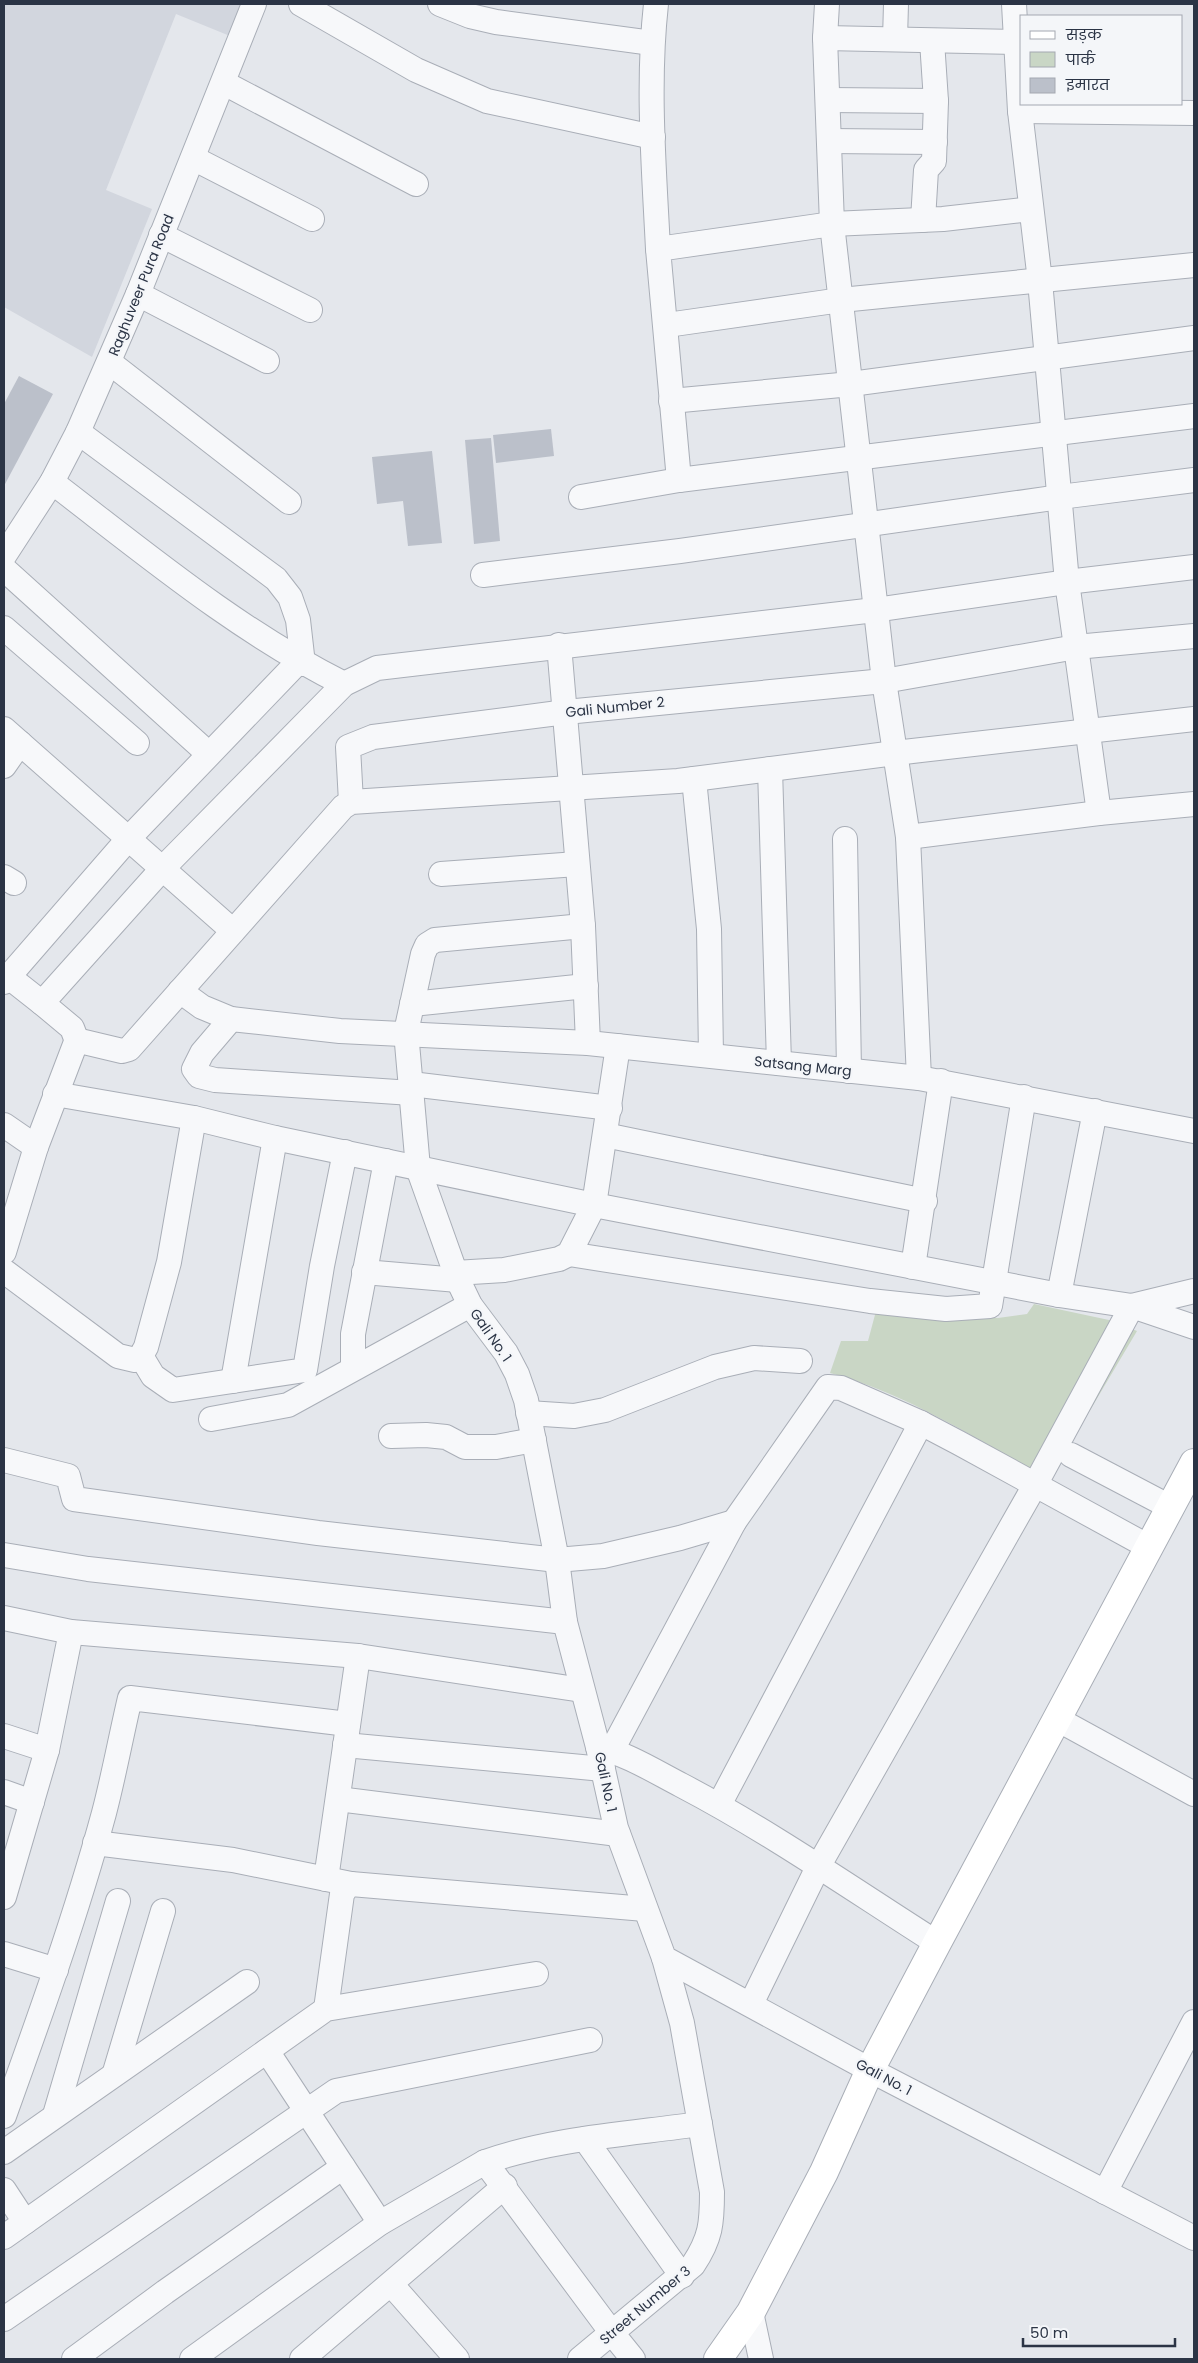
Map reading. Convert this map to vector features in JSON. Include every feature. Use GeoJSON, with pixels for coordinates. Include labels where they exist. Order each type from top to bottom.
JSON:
{"type":"FeatureCollection","features":[{"type":"Feature","properties":{"kind":"street","name":"Raghuveer Pura Road"},"geometry":{"type":"LineString","coordinates":[[4,556],[52,482],[78,432],[138,294],[254,4]]}},
{"type":"Feature","properties":{"kind":"street"},"geometry":{"type":"LineString","coordinates":[[301,4],[416,70],[487,101],[653,137]]}},
{"type":"Feature","properties":{"kind":"street"},"geometry":{"type":"LineString","coordinates":[[440,4],[470,16],[496,22],[652,43]]}},
{"type":"Feature","properties":{"kind":"street"},"geometry":{"type":"LineString","coordinates":[[656,4],[652,43],[653,137],[658,249],[667,325],[671,401],[679,480]]}},
{"type":"Feature","properties":{"kind":"street"},"geometry":{"type":"LineString","coordinates":[[828,4],[825,38],[832,224],[852,384],[875,610],[908,837],[930,1080],[925,1201],[913,1267]]}},
{"type":"Feature","properties":{"kind":"street"},"geometry":{"type":"LineString","coordinates":[[895,39],[896,4]]}},
{"type":"Feature","properties":{"kind":"street"},"geometry":{"type":"LineString","coordinates":[[1014,4],[1020,111],[1040,281],[1052,434],[1060,497],[1067,582],[1099,813]]}},
{"type":"Feature","properties":{"kind":"street"},"geometry":{"type":"LineString","coordinates":[[825,38],[1016,42]]}},
{"type":"Feature","properties":{"kind":"street"},"geometry":{"type":"LineString","coordinates":[[923,220],[926,170],[934,161],[935,142],[936,101],[932,41]]}},
{"type":"Feature","properties":{"kind":"street"},"geometry":{"type":"LineString","coordinates":[[224,83],[416,184]]}},
{"type":"Feature","properties":{"kind":"street"},"geometry":{"type":"LineString","coordinates":[[828,100],[936,101]]}},
{"type":"Feature","properties":{"kind":"street"},"geometry":{"type":"LineString","coordinates":[[1020,111],[1194,113]]}},
{"type":"Feature","properties":{"kind":"street"},"geometry":{"type":"LineString","coordinates":[[829,141],[935,142]]}},
{"type":"Feature","properties":{"kind":"street"},"geometry":{"type":"LineString","coordinates":[[193,158],[312,219]]}},
{"type":"Feature","properties":{"kind":"street"},"geometry":{"type":"LineString","coordinates":[[658,249],[832,224],[923,220],[1031,209]]}},
{"type":"Feature","properties":{"kind":"street"},"geometry":{"type":"LineString","coordinates":[[162,235],[310,310]]}},
{"type":"Feature","properties":{"kind":"street"},"geometry":{"type":"LineString","coordinates":[[667,325],[841,300],[1194,265]]}},
{"type":"Feature","properties":{"kind":"street"},"geometry":{"type":"LineString","coordinates":[[138,294],[267,361]]}},
{"type":"Feature","properties":{"kind":"street"},"geometry":{"type":"LineString","coordinates":[[671,401],[852,384],[1047,356],[1194,338]]}},
{"type":"Feature","properties":{"kind":"street"},"geometry":{"type":"LineString","coordinates":[[109,362],[289,502]]}},
{"type":"Feature","properties":{"kind":"street"},"geometry":{"type":"LineString","coordinates":[[582,497],[679,480],[1194,416]]}},
{"type":"Feature","properties":{"kind":"street"},"geometry":{"type":"LineString","coordinates":[[4,1252],[54,1094],[77,1041],[72,1028],[42,1003],[6,980],[129,838],[301,662],[298,620],[290,597],[276,579],[78,432]]}},
{"type":"Feature","properties":{"kind":"street"},"geometry":{"type":"LineString","coordinates":[[483,574],[680,551],[1194,480]]}},
{"type":"Feature","properties":{"kind":"street"},"geometry":{"type":"LineString","coordinates":[[52,482],[193,590],[301,662],[344,684]]}},
{"type":"Feature","properties":{"kind":"street"},"geometry":{"type":"LineString","coordinates":[[42,1003],[163,868],[344,684],[364,673],[395,664],[875,610],[1067,582],[1194,566]]}},
{"type":"Feature","properties":{"kind":"street"},"geometry":{"type":"LineString","coordinates":[[4,569],[200,746]]}},
{"type":"Feature","properties":{"kind":"street"},"geometry":{"type":"LineString","coordinates":[[4,628],[136,743]]}},
{"type":"Feature","properties":{"kind":"street","name":"Gali Number 2"},"geometry":{"type":"LineString","coordinates":[[351,802],[348,747],[373,737],[566,712],[884,681],[1076,647],[1194,636]]}},
{"type":"Feature","properties":{"kind":"street"},"geometry":{"type":"LineString","coordinates":[[559,645],[583,926],[588,1043]]}},
{"type":"Feature","properties":{"kind":"street"},"geometry":{"type":"LineString","coordinates":[[77,1041],[126,1051],[343,807],[351,802],[694,779],[895,753],[1194,719]]}},
{"type":"Feature","properties":{"kind":"street"},"geometry":{"type":"LineString","coordinates":[[4,766],[12,736],[233,930]]}},
{"type":"Feature","properties":{"kind":"street"},"geometry":{"type":"LineString","coordinates":[[770,769],[778,1063]]}},
{"type":"Feature","properties":{"kind":"street"},"geometry":{"type":"LineString","coordinates":[[694,779],[708,929],[710,1055]]}},
{"type":"Feature","properties":{"kind":"street"},"geometry":{"type":"LineString","coordinates":[[908,837],[1099,813],[1194,804]]}},
{"type":"Feature","properties":{"kind":"street"},"geometry":{"type":"LineString","coordinates":[[844,839],[849,1071]]}},
{"type":"Feature","properties":{"kind":"street"},"geometry":{"type":"LineString","coordinates":[[441,874],[577,864]]}},
{"type":"Feature","properties":{"kind":"street","name":"Gali No. 1"},"geometry":{"type":"LineString","coordinates":[[583,926],[435,940],[427,945],[423,954],[406,1032],[418,1168],[456,1276],[470,1306],[506,1353],[517,1374],[534,1440],[556,1560],[565,1622],[582,1690],[604,1755],[618,1834],[664,1958],[751,2004],[863,2085],[1104,2192],[1194,2238]]}},
{"type":"Feature","properties":{"kind":"street"},"geometry":{"type":"LineString","coordinates":[[412,1004],[586,986]]}},
{"type":"Feature","properties":{"kind":"street","name":"Satsang Marg"},"geometry":{"type":"LineString","coordinates":[[180,990],[202,1007],[231,1019],[340,1030],[588,1043],[930,1080],[1194,1131]]}},
{"type":"Feature","properties":{"kind":"street"},"geometry":{"type":"LineString","coordinates":[[231,1019],[202,1054],[194,1070],[199,1076],[215,1080],[411,1088],[610,1108]]}},
{"type":"Feature","properties":{"kind":"street"},"geometry":{"type":"LineString","coordinates":[[569,1254],[594,1205],[618,1046]]}},
{"type":"Feature","properties":{"kind":"street"},"geometry":{"type":"LineString","coordinates":[[54,1094],[194,1118],[275,1138],[594,1205],[1059,1295],[1132,1306],[1194,1327]]}},
{"type":"Feature","properties":{"kind":"street"},"geometry":{"type":"LineString","coordinates":[[364,1272],[456,1276],[542,1263],[569,1254],[870,1301],[946,1309],[990,1306],[996,1283],[1024,1097]]}},
{"type":"Feature","properties":{"kind":"street"},"geometry":{"type":"LineString","coordinates":[[1059,1295],[1095,1112]]}},
{"type":"Feature","properties":{"kind":"street"},"geometry":{"type":"LineString","coordinates":[[4,1271],[118,1356],[134,1360],[141,1356],[146,1347],[169,1262],[194,1118]]}},
{"type":"Feature","properties":{"kind":"street"},"geometry":{"type":"LineString","coordinates":[[4,1124],[36,1147]]}},
{"type":"Feature","properties":{"kind":"street"},"geometry":{"type":"LineString","coordinates":[[605,1135],[925,1201]]}},
{"type":"Feature","properties":{"kind":"street"},"geometry":{"type":"LineString","coordinates":[[233,1381],[275,1138]]}},
{"type":"Feature","properties":{"kind":"street"},"geometry":{"type":"LineString","coordinates":[[141,1356],[153,1376],[173,1390],[305,1370],[322,1266],[345,1152]]}},
{"type":"Feature","properties":{"kind":"street"},"geometry":{"type":"LineString","coordinates":[[353,1368],[353,1334],[386,1161]]}},
{"type":"Feature","properties":{"kind":"street"},"geometry":{"type":"LineString","coordinates":[[751,2004],[818,1867],[1035,1485],[1132,1306],[1194,1291]]}},
{"type":"Feature","properties":{"kind":"street"},"geometry":{"type":"LineString","coordinates":[[210,1419],[288,1405],[470,1306]]}},
{"type":"Feature","properties":{"kind":"street"},"geometry":{"type":"LineString","coordinates":[[528,1413],[574,1416],[605,1410],[715,1367],[754,1358],[800,1361]]}},
{"type":"Feature","properties":{"kind":"street"},"geometry":{"type":"LineString","coordinates":[[604,1755],[734,1522],[828,1387],[841,1388],[921,1423],[1149,1547]]}},
{"type":"Feature","properties":{"kind":"street"},"geometry":{"type":"LineString","coordinates":[[719,1805],[921,1423]]}},
{"type":"Feature","properties":{"kind":"street"},"geometry":{"type":"LineString","coordinates":[[391,1436],[426,1435],[446,1437],[465,1447],[496,1447],[534,1440]]}},
{"type":"Feature","properties":{"kind":"street"},"geometry":{"type":"LineString","coordinates":[[1071,1454],[1170,1507]]}},
{"type":"Feature","properties":{"kind":"street"},"geometry":{"type":"LineString","coordinates":[[4,1460],[68,1476],[74,1499],[318,1533],[556,1560],[603,1556],[734,1522]]}},
{"type":"Feature","properties":{"kind":"street"},"geometry":{"type":"LineString","coordinates":[[718,2359],[750,2312],[824,2172],[863,2085],[936,1943],[1194,1463]]}},
{"type":"Feature","properties":{"kind":"street"},"geometry":{"type":"LineString","coordinates":[[4,1555],[88,1569],[565,1622]]}},
{"type":"Feature","properties":{"kind":"street"},"geometry":{"type":"LineString","coordinates":[[4,1618],[71,1632],[358,1656],[582,1690]]}},
{"type":"Feature","properties":{"kind":"street"},"geometry":{"type":"LineString","coordinates":[[4,1897],[10,1857],[32,1802],[48,1750],[71,1632]]}},
{"type":"Feature","properties":{"kind":"street"},"geometry":{"type":"LineString","coordinates":[[326,1879],[358,1656]]}},
{"type":"Feature","properties":{"kind":"street"},"geometry":{"type":"LineString","coordinates":[[4,2116],[56,1970],[95,1843],[130,1698],[347,1734],[604,1755],[719,1805],[936,1943]]}},
{"type":"Feature","properties":{"kind":"street"},"geometry":{"type":"LineString","coordinates":[[1057,1718],[1194,1794]]}},
{"type":"Feature","properties":{"kind":"street"},"geometry":{"type":"LineString","coordinates":[[4,1736],[48,1750]]}},
{"type":"Feature","properties":{"kind":"street"},"geometry":{"type":"LineString","coordinates":[[4,1792],[32,1802]]}},
{"type":"Feature","properties":{"kind":"street"},"geometry":{"type":"LineString","coordinates":[[338,1799],[618,1834]]}},
{"type":"Feature","properties":{"kind":"street"},"geometry":{"type":"LineString","coordinates":[[95,1843],[233,1860],[351,1884],[646,1909]]}},
{"type":"Feature","properties":{"kind":"street"},"geometry":{"type":"LineString","coordinates":[[326,2009],[342,1894],[351,1884]]}},
{"type":"Feature","properties":{"kind":"street"},"geometry":{"type":"LineString","coordinates":[[55,2115],[118,1901]]}},
{"type":"Feature","properties":{"kind":"street"},"geometry":{"type":"LineString","coordinates":[[115,2072],[163,1911]]}},
{"type":"Feature","properties":{"kind":"street"},"geometry":{"type":"LineString","coordinates":[[4,1954],[56,1970]]}},
{"type":"Feature","properties":{"kind":"street"},"geometry":{"type":"LineString","coordinates":[[192,2359],[380,2223],[485,2162],[516,2151],[585,2139],[700,2124],[682,2023],[664,1958]]}},
{"type":"Feature","properties":{"kind":"street"},"geometry":{"type":"LineString","coordinates":[[4,2237],[326,2009],[536,1974]]}},
{"type":"Feature","properties":{"kind":"street"},"geometry":{"type":"LineString","coordinates":[[4,2152],[115,2072],[246,1982]]}},
{"type":"Feature","properties":{"kind":"street"},"geometry":{"type":"LineString","coordinates":[[1104,2192],[1194,2022]]}},
{"type":"Feature","properties":{"kind":"street"},"geometry":{"type":"LineString","coordinates":[[4,2319],[336,2091],[590,2040]]}},
{"type":"Feature","properties":{"kind":"street"},"geometry":{"type":"LineString","coordinates":[[267,2051],[380,2223]]}},
{"type":"Feature","properties":{"kind":"street","name":"Street Number 3"},"geometry":{"type":"LineString","coordinates":[[580,2359],[682,2276],[705,2248],[712,2220],[712,2192],[700,2124]]}},
{"type":"Feature","properties":{"kind":"street"},"geometry":{"type":"LineString","coordinates":[[585,2139],[682,2276]]}},
{"type":"Feature","properties":{"kind":"street"},"geometry":{"type":"LineString","coordinates":[[485,2162],[505,2186],[633,2359]]}},
{"type":"Feature","properties":{"kind":"street"},"geometry":{"type":"LineString","coordinates":[[74,2359],[100,2352],[343,2167]]}},
{"type":"Feature","properties":{"kind":"street"},"geometry":{"type":"LineString","coordinates":[[302,2359],[505,2186]]}},
{"type":"Feature","properties":{"kind":"street"},"geometry":{"type":"LineString","coordinates":[[4,2190],[25,2222]]}},
{"type":"Feature","properties":{"kind":"street"},"geometry":{"type":"LineString","coordinates":[[391,2284],[457,2359]]}},
{"type":"Feature","properties":{"kind":"street"},"geometry":{"type":"LineString","coordinates":[[750,2312],[761,2359]]}},
{"type":"Feature","properties":{"kind":"shaded area"},"geometry":{"type":"Polygon","coordinates":[[[4,4],[242,4],[230,36],[176,14],[106,190],[152,209],[92,357],[4,307],[4,4]]]}},
{"type":"Feature","properties":{"kind":"green space"},"geometry":{"type":"Polygon","coordinates":[[[1034,1304],[1109,1320],[1137,1331],[1054,1471],[1044,1476],[940,1418],[886,1392],[830,1373],[841,1341],[868,1341],[876,1311],[998,1318],[1027,1314],[1034,1304]]]}},
{"type":"Feature","properties":{"kind":"building"},"geometry":{"type":"Polygon","coordinates":[[[19,376],[53,394],[4,486],[4,404],[19,376]]]}},
{"type":"Feature","properties":{"kind":"building"},"geometry":{"type":"Polygon","coordinates":[[[551,429],[554,456],[496,463],[493,435],[551,429]]]}},
{"type":"Feature","properties":{"kind":"building"},"geometry":{"type":"Polygon","coordinates":[[[491,438],[500,541],[474,544],[465,440],[491,438]]]}},
{"type":"Feature","properties":{"kind":"building"},"geometry":{"type":"Polygon","coordinates":[[[432,451],[442,543],[408,546],[403,501],[377,504],[372,457],[432,451]]]}}]}
